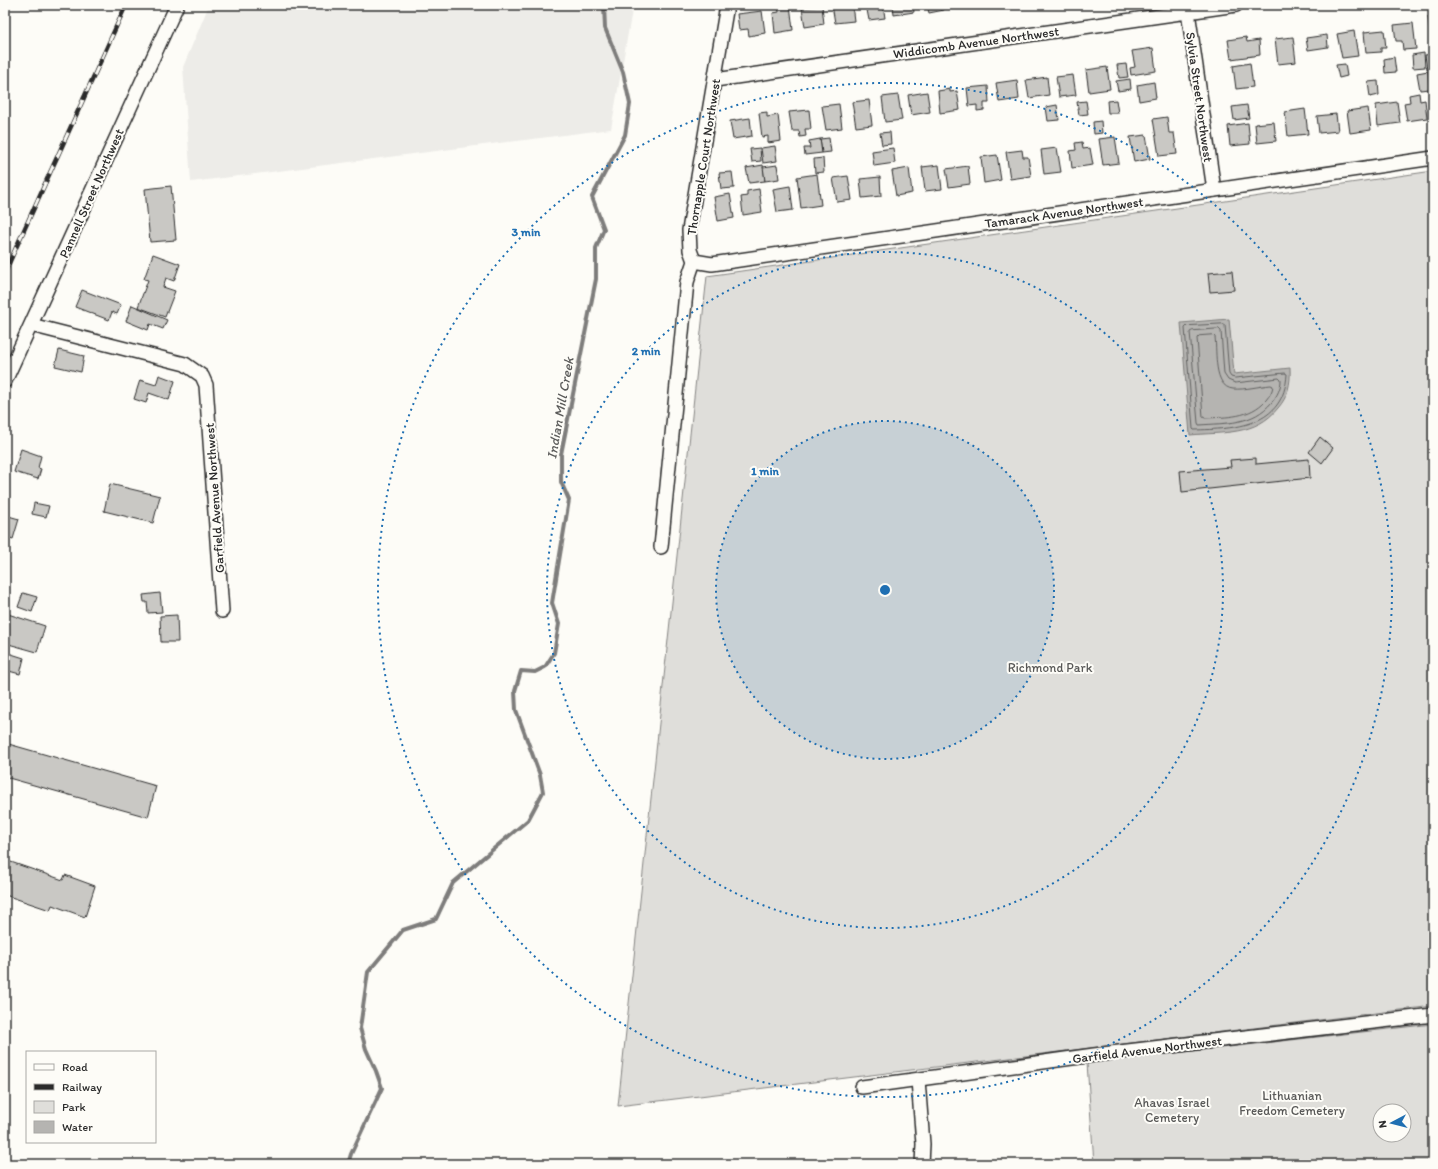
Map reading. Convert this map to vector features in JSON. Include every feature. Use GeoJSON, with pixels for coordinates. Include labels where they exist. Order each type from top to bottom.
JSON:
{"type":"FeatureCollection","features":[{"type":"Feature","properties":{"kind":"street","name":"Pannell Street Northwest"},"geometry":{"type":"LineString","coordinates":[[5,381],[177,5]]}},
{"type":"Feature","properties":{"kind":"street","name":"Thornapple Court Northwest"},"geometry":{"type":"LineString","coordinates":[[694,261],[690,250],[690,230],[716,80],[727,5]]}},
{"type":"Feature","properties":{"kind":"street","name":"Widdicomb Avenue Northwest"},"geometry":{"type":"LineString","coordinates":[[716,80],[1187,9],[1236,5]]}},
{"type":"Feature","properties":{"kind":"street","name":"Sylvia Street Northwest"},"geometry":{"type":"LineString","coordinates":[[1187,9],[1214,190]]}},
{"type":"Feature","properties":{"kind":"street","name":"Tamarack Avenue Northwest"},"geometry":{"type":"LineString","coordinates":[[694,261],[712,264],[1433,158]]}},
{"type":"Feature","properties":{"kind":"street"},"geometry":{"type":"LineString","coordinates":[[661,547],[687,282],[694,261]]}},
{"type":"Feature","properties":{"kind":"street","name":"Garfield Avenue Northwest"},"geometry":{"type":"LineString","coordinates":[[31,325],[185,364],[202,376],[206,385],[222,611]]}},
{"type":"Feature","properties":{"kind":"street","name":"Garfield Avenue Northwest"},"geometry":{"type":"LineString","coordinates":[[862,1087],[1094,1055],[1433,1015]]}},
{"type":"Feature","properties":{"kind":"street"},"geometry":{"type":"LineString","coordinates":[[918,1080],[923,1144],[922,1164]]}},
{"type":"Feature","properties":{"kind":"shaded area"},"geometry":{"type":"Polygon","coordinates":[[[209,5],[633,5],[611,129],[191,182],[183,67],[209,5]]]}},
{"type":"Feature","properties":{"kind":"green space","name":"Richmond Park"},"geometry":{"type":"Polygon","coordinates":[[[1433,171],[1433,1006],[618,1106],[707,276],[1433,171]]]}},
{"type":"Feature","properties":{"kind":"green space"},"geometry":{"type":"Polygon","coordinates":[[[1433,1024],[1433,1164],[1094,1164],[1087,1063],[1433,1024]]]}},
{"type":"Feature","properties":{"kind":"water"},"geometry":{"type":"Polygon","coordinates":[[[1229,319],[1234,374],[1290,368],[1288,390],[1278,408],[1259,424],[1238,431],[1226,433],[1190,435],[1181,323],[1229,319]]]}},
{"type":"Feature","properties":{"kind":"building"},"geometry":{"type":"Polygon","coordinates":[[[790,5],[793,30],[775,33],[773,13],[779,12],[778,6],[790,5]]]}},
{"type":"Feature","properties":{"kind":"building"},"geometry":{"type":"Polygon","coordinates":[[[832,5],[852,5],[854,21],[835,23],[832,5]]]}},
{"type":"Feature","properties":{"kind":"building"},"geometry":{"type":"Polygon","coordinates":[[[866,5],[883,5],[885,18],[869,20],[866,5]]]}},
{"type":"Feature","properties":{"kind":"building"},"geometry":{"type":"Polygon","coordinates":[[[893,5],[913,5],[914,12],[894,15],[893,5]]]}},
{"type":"Feature","properties":{"kind":"building"},"geometry":{"type":"Polygon","coordinates":[[[927,5],[944,5],[944,10],[929,13],[927,5]]]}},
{"type":"Feature","properties":{"kind":"building"},"geometry":{"type":"Polygon","coordinates":[[[822,6],[824,24],[805,27],[802,8],[822,6]]]}},
{"type":"Feature","properties":{"kind":"building"},"geometry":{"type":"Polygon","coordinates":[[[762,11],[765,33],[749,36],[748,29],[739,30],[737,14],[762,11]]]}},
{"type":"Feature","properties":{"kind":"building"},"geometry":{"type":"Polygon","coordinates":[[[1433,16],[1433,42],[1431,42],[1428,17],[1433,16]]]}},
{"type":"Feature","properties":{"kind":"building"},"geometry":{"type":"Polygon","coordinates":[[[1413,23],[1416,49],[1403,50],[1402,41],[1396,41],[1394,25],[1413,23]]]}},
{"type":"Feature","properties":{"kind":"building"},"geometry":{"type":"Polygon","coordinates":[[[1384,30],[1386,48],[1381,48],[1381,52],[1366,53],[1364,32],[1384,30]]]}},
{"type":"Feature","properties":{"kind":"building"},"geometry":{"type":"Polygon","coordinates":[[[1354,31],[1358,56],[1342,58],[1337,34],[1354,31]]]}},
{"type":"Feature","properties":{"kind":"building"},"geometry":{"type":"Polygon","coordinates":[[[1327,35],[1328,47],[1308,50],[1306,38],[1327,35]]]}},
{"type":"Feature","properties":{"kind":"building"},"geometry":{"type":"Polygon","coordinates":[[[1246,37],[1247,42],[1259,40],[1260,55],[1231,59],[1228,40],[1246,37]]]}},
{"type":"Feature","properties":{"kind":"building"},"geometry":{"type":"Polygon","coordinates":[[[1293,37],[1296,62],[1278,64],[1275,39],[1293,37]]]}},
{"type":"Feature","properties":{"kind":"building"},"geometry":{"type":"Polygon","coordinates":[[[1153,48],[1156,71],[1131,75],[1130,68],[1135,67],[1132,51],[1153,48]]]}},
{"type":"Feature","properties":{"kind":"building"},"geometry":{"type":"Polygon","coordinates":[[[1424,53],[1425,67],[1413,68],[1412,55],[1424,53]]]}},
{"type":"Feature","properties":{"kind":"building"},"geometry":{"type":"Polygon","coordinates":[[[1433,54],[1433,68],[1427,69],[1425,55],[1433,54]]]}},
{"type":"Feature","properties":{"kind":"building"},"geometry":{"type":"Polygon","coordinates":[[[1394,57],[1396,72],[1385,73],[1384,59],[1394,57]]]}},
{"type":"Feature","properties":{"kind":"building"},"geometry":{"type":"Polygon","coordinates":[[[1250,63],[1253,87],[1236,89],[1233,66],[1250,63]]]}},
{"type":"Feature","properties":{"kind":"building"},"geometry":{"type":"Polygon","coordinates":[[[1126,64],[1128,77],[1119,78],[1117,65],[1126,64]]]}},
{"type":"Feature","properties":{"kind":"building"},"geometry":{"type":"Polygon","coordinates":[[[1345,64],[1347,76],[1339,78],[1336,65],[1345,64]]]}},
{"type":"Feature","properties":{"kind":"building"},"geometry":{"type":"Polygon","coordinates":[[[1107,67],[1110,89],[1089,92],[1086,70],[1107,67]]]}},
{"type":"Feature","properties":{"kind":"building"},"geometry":{"type":"Polygon","coordinates":[[[1428,71],[1430,89],[1420,90],[1417,73],[1428,71]]]}},
{"type":"Feature","properties":{"kind":"building"},"geometry":{"type":"Polygon","coordinates":[[[1073,75],[1076,95],[1059,97],[1056,77],[1073,75]]]}},
{"type":"Feature","properties":{"kind":"building"},"geometry":{"type":"Polygon","coordinates":[[[1047,77],[1049,95],[1029,98],[1026,80],[1047,77]]]}},
{"type":"Feature","properties":{"kind":"building"},"geometry":{"type":"Polygon","coordinates":[[[1130,79],[1131,89],[1118,91],[1116,81],[1130,79]]]}},
{"type":"Feature","properties":{"kind":"building"},"geometry":{"type":"Polygon","coordinates":[[[1017,80],[1019,99],[999,102],[996,83],[1017,80]]]}},
{"type":"Feature","properties":{"kind":"building"},"geometry":{"type":"Polygon","coordinates":[[[1378,81],[1379,95],[1370,97],[1368,82],[1378,81]]]}},
{"type":"Feature","properties":{"kind":"building"},"geometry":{"type":"Polygon","coordinates":[[[1154,82],[1156,98],[1139,101],[1137,85],[1154,82]]]}},
{"type":"Feature","properties":{"kind":"building"},"geometry":{"type":"Polygon","coordinates":[[[988,86],[989,103],[984,103],[984,110],[977,111],[977,105],[969,106],[967,88],[988,86]]]}},
{"type":"Feature","properties":{"kind":"building"},"geometry":{"type":"Polygon","coordinates":[[[950,89],[950,92],[957,91],[960,110],[940,113],[938,91],[950,89]]]}},
{"type":"Feature","properties":{"kind":"building"},"geometry":{"type":"Polygon","coordinates":[[[927,92],[930,112],[911,115],[908,95],[927,92]]]}},
{"type":"Feature","properties":{"kind":"building"},"geometry":{"type":"Polygon","coordinates":[[[1419,93],[1420,101],[1425,100],[1427,118],[1407,121],[1404,103],[1410,102],[1409,95],[1419,93]]]}},
{"type":"Feature","properties":{"kind":"building"},"geometry":{"type":"Polygon","coordinates":[[[898,95],[902,120],[885,122],[882,97],[898,95]]]}},
{"type":"Feature","properties":{"kind":"building"},"geometry":{"type":"Polygon","coordinates":[[[869,100],[872,125],[856,127],[852,102],[869,100]]]}},
{"type":"Feature","properties":{"kind":"building"},"geometry":{"type":"Polygon","coordinates":[[[1116,100],[1118,113],[1108,113],[1107,101],[1116,100]]]}},
{"type":"Feature","properties":{"kind":"building"},"geometry":{"type":"Polygon","coordinates":[[[1086,101],[1088,114],[1079,115],[1077,102],[1086,101]]]}},
{"type":"Feature","properties":{"kind":"building"},"geometry":{"type":"Polygon","coordinates":[[[1397,102],[1400,123],[1378,126],[1376,105],[1397,102]]]}},
{"type":"Feature","properties":{"kind":"building"},"geometry":{"type":"Polygon","coordinates":[[[839,104],[842,128],[826,130],[822,106],[839,104]]]}},
{"type":"Feature","properties":{"kind":"building"},"geometry":{"type":"Polygon","coordinates":[[[1057,105],[1059,120],[1048,121],[1046,107],[1057,105]]]}},
{"type":"Feature","properties":{"kind":"building"},"geometry":{"type":"Polygon","coordinates":[[[1247,105],[1249,118],[1234,120],[1232,107],[1247,105]]]}},
{"type":"Feature","properties":{"kind":"building"},"geometry":{"type":"Polygon","coordinates":[[[1368,108],[1371,130],[1350,133],[1347,111],[1368,108]]]}},
{"type":"Feature","properties":{"kind":"building"},"geometry":{"type":"Polygon","coordinates":[[[1305,109],[1308,134],[1288,136],[1285,112],[1305,109]]]}},
{"type":"Feature","properties":{"kind":"building"},"geometry":{"type":"Polygon","coordinates":[[[809,110],[811,129],[805,129],[806,136],[800,137],[799,131],[792,131],[789,112],[809,110]]]}},
{"type":"Feature","properties":{"kind":"building"},"geometry":{"type":"Polygon","coordinates":[[[767,112],[767,117],[778,115],[781,141],[768,143],[768,136],[762,137],[759,113],[767,112]]]}},
{"type":"Feature","properties":{"kind":"building"},"geometry":{"type":"Polygon","coordinates":[[[1336,114],[1338,131],[1319,133],[1317,116],[1336,114]]]}},
{"type":"Feature","properties":{"kind":"building"},"geometry":{"type":"Polygon","coordinates":[[[1167,117],[1169,133],[1174,133],[1177,154],[1159,156],[1153,119],[1167,117]]]}},
{"type":"Feature","properties":{"kind":"building"},"geometry":{"type":"Polygon","coordinates":[[[750,118],[752,136],[733,139],[730,121],[750,118]]]}},
{"type":"Feature","properties":{"kind":"building"},"geometry":{"type":"Polygon","coordinates":[[[1101,121],[1102,133],[1094,134],[1093,122],[1101,121]]]}},
{"type":"Feature","properties":{"kind":"building"},"geometry":{"type":"Polygon","coordinates":[[[1274,122],[1276,141],[1257,143],[1255,124],[1274,122]]]}},
{"type":"Feature","properties":{"kind":"building"},"geometry":{"type":"Polygon","coordinates":[[[1248,123],[1250,144],[1230,146],[1228,126],[1248,123]]]}},
{"type":"Feature","properties":{"kind":"building"},"geometry":{"type":"Polygon","coordinates":[[[890,132],[891,144],[882,145],[880,133],[890,132]]]}},
{"type":"Feature","properties":{"kind":"building"},"geometry":{"type":"Polygon","coordinates":[[[1146,135],[1150,159],[1134,162],[1130,137],[1146,135]]]}},
{"type":"Feature","properties":{"kind":"building"},"geometry":{"type":"Polygon","coordinates":[[[1115,137],[1119,163],[1103,165],[1099,139],[1115,137]]]}},
{"type":"Feature","properties":{"kind":"building"},"geometry":{"type":"Polygon","coordinates":[[[829,138],[831,152],[822,153],[820,139],[829,138]]]}},
{"type":"Feature","properties":{"kind":"building"},"geometry":{"type":"Polygon","coordinates":[[[820,139],[822,153],[805,155],[804,148],[810,148],[809,141],[820,139]]]}},
{"type":"Feature","properties":{"kind":"building"},"geometry":{"type":"Polygon","coordinates":[[[1082,142],[1083,149],[1090,148],[1093,165],[1072,168],[1070,151],[1076,150],[1075,143],[1082,142]]]}},
{"type":"Feature","properties":{"kind":"building"},"geometry":{"type":"Polygon","coordinates":[[[775,146],[777,161],[763,163],[761,148],[775,146]]]}},
{"type":"Feature","properties":{"kind":"building"},"geometry":{"type":"Polygon","coordinates":[[[760,148],[761,161],[752,162],[750,149],[760,148]]]}},
{"type":"Feature","properties":{"kind":"building"},"geometry":{"type":"Polygon","coordinates":[[[893,148],[895,163],[874,166],[872,151],[893,148]]]}},
{"type":"Feature","properties":{"kind":"building"},"geometry":{"type":"Polygon","coordinates":[[[1057,148],[1061,172],[1044,174],[1041,150],[1057,148]]]}},
{"type":"Feature","properties":{"kind":"building"},"geometry":{"type":"Polygon","coordinates":[[[1022,150],[1023,157],[1028,157],[1031,176],[1010,179],[1006,152],[1022,150]]]}},
{"type":"Feature","properties":{"kind":"building"},"geometry":{"type":"Polygon","coordinates":[[[997,155],[1001,180],[984,183],[981,157],[997,155]]]}},
{"type":"Feature","properties":{"kind":"building"},"geometry":{"type":"Polygon","coordinates":[[[823,158],[824,172],[815,173],[814,159],[823,158]]]}},
{"type":"Feature","properties":{"kind":"building"},"geometry":{"type":"Polygon","coordinates":[[[763,165],[765,181],[749,183],[746,168],[763,165]]]}},
{"type":"Feature","properties":{"kind":"building"},"geometry":{"type":"Polygon","coordinates":[[[777,165],[779,179],[765,181],[763,167],[777,165]]]}},
{"type":"Feature","properties":{"kind":"building"},"geometry":{"type":"Polygon","coordinates":[[[939,165],[942,189],[925,191],[922,167],[939,165]]]}},
{"type":"Feature","properties":{"kind":"building"},"geometry":{"type":"Polygon","coordinates":[[[968,166],[970,184],[949,187],[946,169],[968,166]]]}},
{"type":"Feature","properties":{"kind":"building"},"geometry":{"type":"Polygon","coordinates":[[[909,168],[912,193],[896,196],[892,171],[909,168]]]}},
{"type":"Feature","properties":{"kind":"building"},"geometry":{"type":"Polygon","coordinates":[[[732,172],[734,188],[721,189],[719,173],[732,172]]]}},
{"type":"Feature","properties":{"kind":"building"},"geometry":{"type":"Polygon","coordinates":[[[817,174],[821,205],[801,208],[797,177],[817,174]]]}},
{"type":"Feature","properties":{"kind":"building"},"geometry":{"type":"Polygon","coordinates":[[[848,176],[852,200],[837,202],[833,178],[848,176]]]}},
{"type":"Feature","properties":{"kind":"building"},"geometry":{"type":"Polygon","coordinates":[[[880,177],[881,196],[862,198],[860,179],[880,177]]]}},
{"type":"Feature","properties":{"kind":"building"},"geometry":{"type":"Polygon","coordinates":[[[171,186],[176,240],[150,242],[145,189],[171,186]]]}},
{"type":"Feature","properties":{"kind":"building"},"geometry":{"type":"Polygon","coordinates":[[[790,186],[793,210],[777,212],[773,189],[790,186]]]}},
{"type":"Feature","properties":{"kind":"building"},"geometry":{"type":"Polygon","coordinates":[[[759,189],[762,212],[743,215],[741,197],[747,196],[747,191],[759,189]]]}},
{"type":"Feature","properties":{"kind":"building"},"geometry":{"type":"Polygon","coordinates":[[[730,194],[734,218],[718,221],[714,197],[730,194]]]}},
{"type":"Feature","properties":{"kind":"building"},"geometry":{"type":"Polygon","coordinates":[[[153,254],[180,264],[174,281],[166,278],[163,287],[175,291],[165,317],[138,307],[148,280],[144,279],[153,254]]]}},
{"type":"Feature","properties":{"kind":"building"},"geometry":{"type":"Polygon","coordinates":[[[1232,271],[1234,290],[1210,292],[1208,273],[1232,271]]]}},
{"type":"Feature","properties":{"kind":"building"},"geometry":{"type":"Polygon","coordinates":[[[82,290],[121,305],[117,314],[112,312],[109,320],[75,307],[82,290]]]}},
{"type":"Feature","properties":{"kind":"building"},"geometry":{"type":"Polygon","coordinates":[[[132,305],[167,320],[163,329],[150,324],[148,330],[126,321],[132,305]]]}},
{"type":"Feature","properties":{"kind":"building"},"geometry":{"type":"Polygon","coordinates":[[[59,350],[84,356],[81,372],[55,366],[59,350]]]}},
{"type":"Feature","properties":{"kind":"building"},"geometry":{"type":"Polygon","coordinates":[[[159,375],[175,381],[169,400],[149,393],[146,403],[134,399],[140,380],[156,385],[159,375]]]}},
{"type":"Feature","properties":{"kind":"building"},"geometry":{"type":"Polygon","coordinates":[[[1320,437],[1333,448],[1322,463],[1309,452],[1320,437]]]}},
{"type":"Feature","properties":{"kind":"building"},"geometry":{"type":"Polygon","coordinates":[[[21,449],[41,456],[38,468],[41,469],[38,479],[14,472],[21,449]]]}},
{"type":"Feature","properties":{"kind":"building"},"geometry":{"type":"Polygon","coordinates":[[[1256,458],[1256,464],[1309,459],[1310,478],[1182,492],[1180,471],[1231,467],[1230,460],[1256,458]]]}},
{"type":"Feature","properties":{"kind":"building"},"geometry":{"type":"Polygon","coordinates":[[[110,484],[160,496],[153,523],[104,511],[110,484]]]}},
{"type":"Feature","properties":{"kind":"building"},"geometry":{"type":"Polygon","coordinates":[[[34,503],[49,506],[46,517],[32,514],[34,503]]]}},
{"type":"Feature","properties":{"kind":"building"},"geometry":{"type":"Polygon","coordinates":[[[5,515],[19,519],[13,539],[5,536],[5,515]]]}},
{"type":"Feature","properties":{"kind":"building"},"geometry":{"type":"Polygon","coordinates":[[[23,593],[37,597],[32,612],[18,607],[23,593]]]}},
{"type":"Feature","properties":{"kind":"building"},"geometry":{"type":"Polygon","coordinates":[[[160,593],[162,612],[148,613],[147,602],[144,602],[143,595],[160,593]]]}},
{"type":"Feature","properties":{"kind":"building"},"geometry":{"type":"Polygon","coordinates":[[[8,614],[45,626],[37,652],[5,643],[5,623],[8,614]]]}},
{"type":"Feature","properties":{"kind":"building"},"geometry":{"type":"Polygon","coordinates":[[[177,615],[178,642],[161,642],[160,616],[177,615]]]}},
{"type":"Feature","properties":{"kind":"building"},"geometry":{"type":"Polygon","coordinates":[[[5,652],[24,658],[20,674],[5,670],[5,652]]]}},
{"type":"Feature","properties":{"kind":"building"},"geometry":{"type":"Polygon","coordinates":[[[5,743],[156,786],[148,817],[5,777],[5,743]]]}},
{"type":"Feature","properties":{"kind":"building"},"geometry":{"type":"Polygon","coordinates":[[[5,860],[63,880],[65,875],[95,886],[85,917],[52,905],[50,910],[5,895],[5,860]]]}},
{"type":"Feature","properties":{"kind":"waterway","name":"Indian Mill Creek"},"geometry":{"type":"LineString","coordinates":[[348,1164],[351,1154],[382,1088],[366,1049],[360,1028],[368,972],[403,930],[436,919],[453,883],[528,820],[543,792],[540,775],[516,710],[515,691],[521,671],[535,672],[545,667],[554,653],[559,624],[552,603],[569,500],[561,482],[561,454],[596,279],[596,248],[604,229],[592,197],[625,135],[630,104],[623,72],[605,28],[604,5]]}},
{"type":"Feature","properties":{"kind":"railway"},"geometry":{"type":"LineString","coordinates":[[5,272],[126,5]]}},
{"type":"Feature","properties":{"kind":"park label","name":"Lithuanian Freedom Cemetery"},"geometry":{"type":"Point","coordinates":[1292,1102]}},
{"type":"Feature","properties":{"kind":"park label","name":"Ahavas Israel Cemetery"},"geometry":{"type":"Point","coordinates":[1172,1110]}}]}
